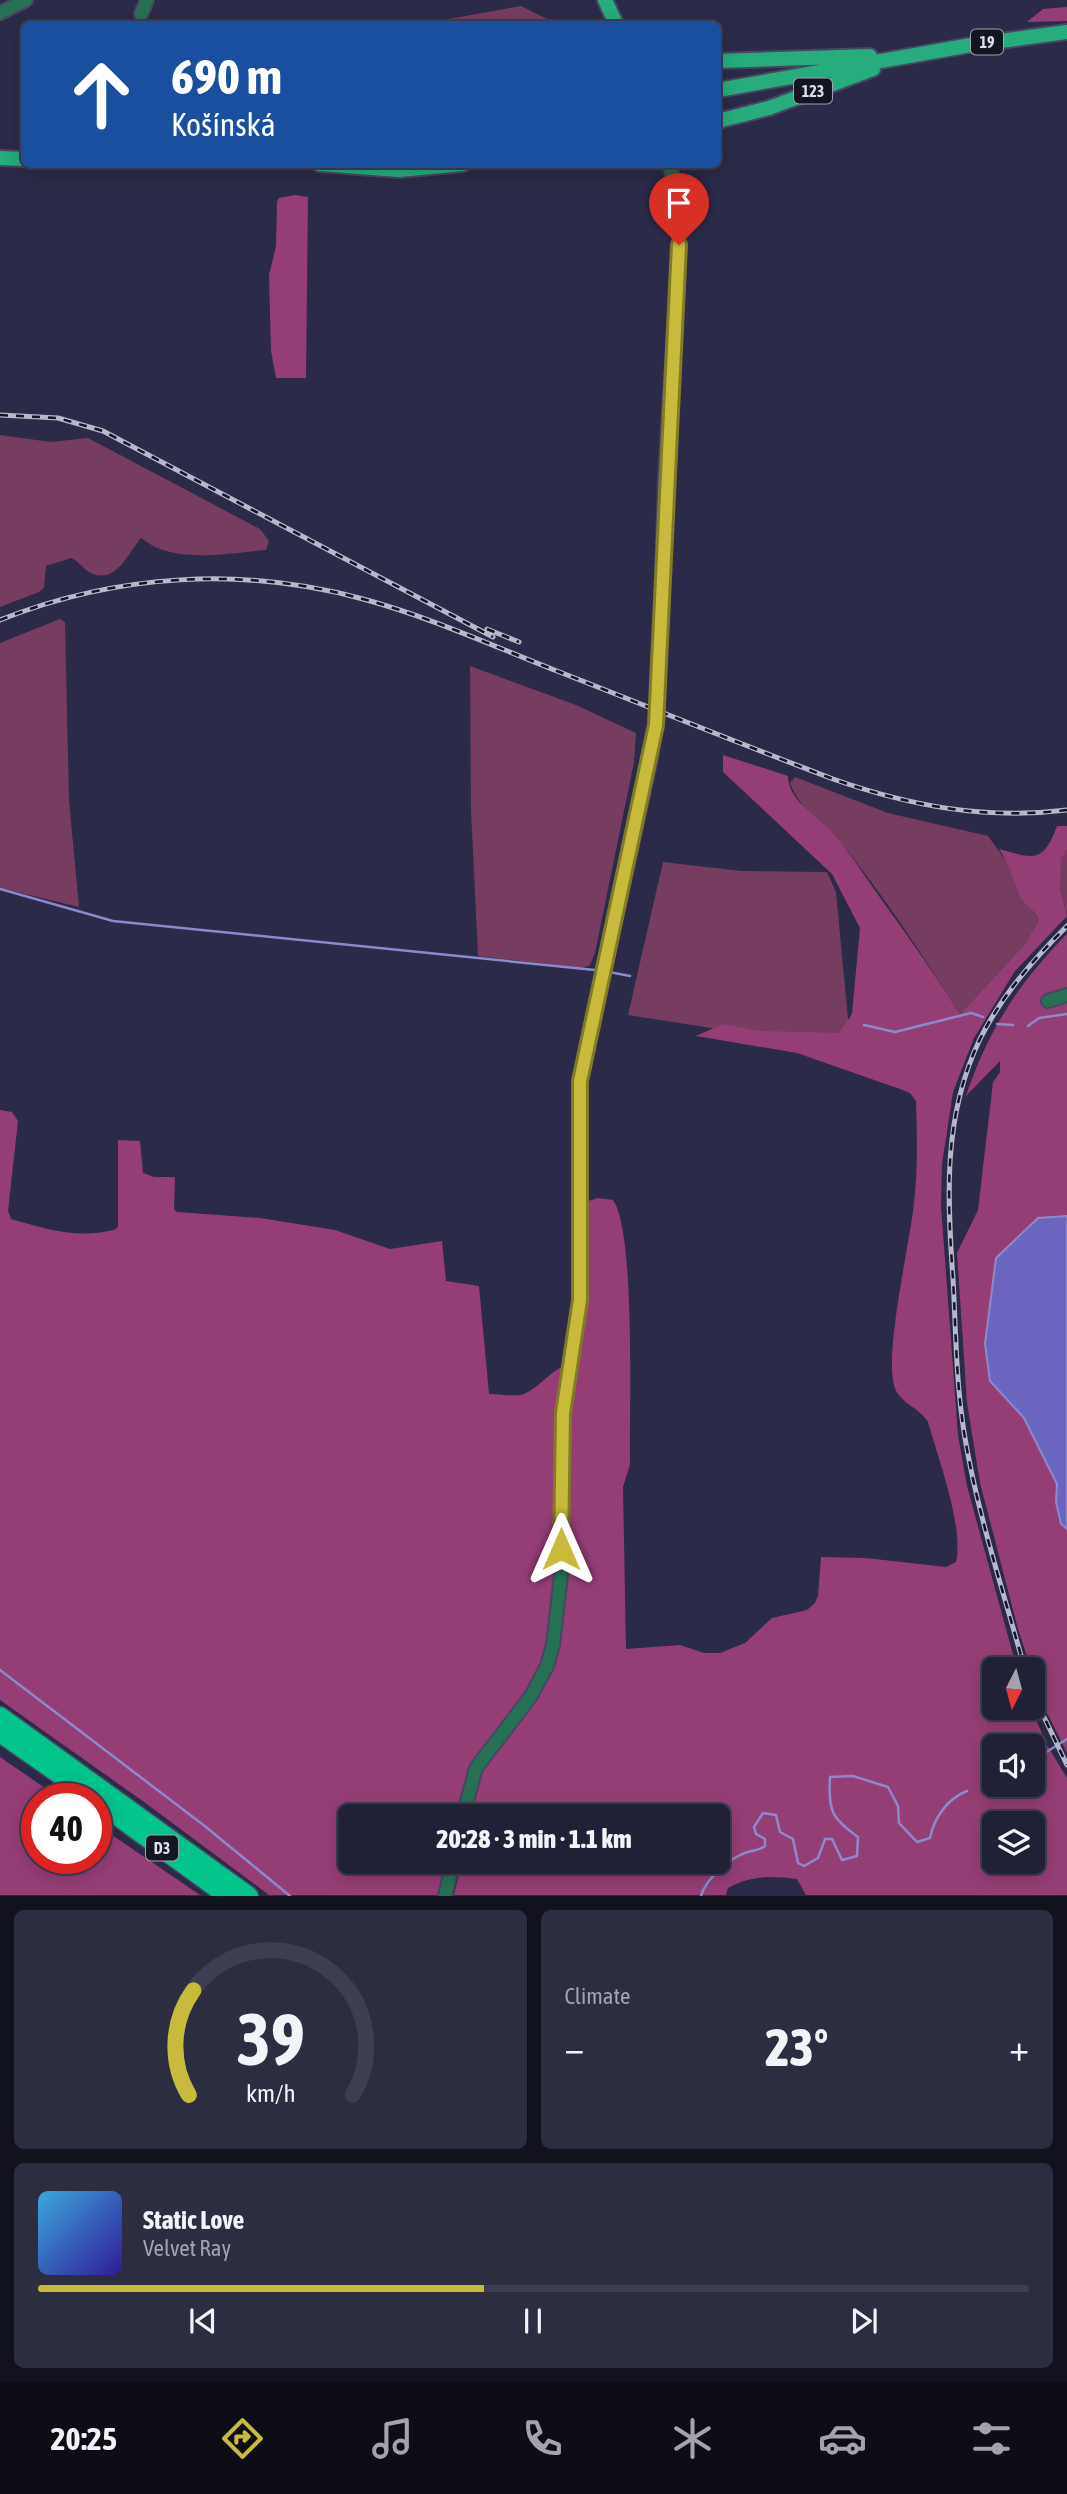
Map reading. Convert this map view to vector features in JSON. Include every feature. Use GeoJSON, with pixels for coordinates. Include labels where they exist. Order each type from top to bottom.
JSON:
{"type":"FeatureCollection","features":[{"type":"Feature","properties":{"kind":"highway","name":"D3"},"geometry":{"type":"LineString","coordinates":[[0,1716],[249,1895]]}},
{"type":"Feature","properties":{"kind":"highway","name":"D3"},"geometry":{"type":"LineString","coordinates":[[0,1733],[71,1783]]}},
{"type":"Feature","properties":{"kind":"highway","name":"D3"},"geometry":{"type":"LineString","coordinates":[[112,1812],[227,1895]]}},
{"type":"Feature","properties":{"kind":"main road"},"geometry":{"type":"LineString","coordinates":[[605,0],[615,21]]}},
{"type":"Feature","properties":{"kind":"main road","name":"19"},"geometry":{"type":"LineString","coordinates":[[721,89],[1067,32]]}},
{"type":"Feature","properties":{"kind":"main road","name":"123"},"geometry":{"type":"LineString","coordinates":[[721,61],[828,55],[907,57]]}},
{"type":"Feature","properties":{"kind":"main road","name":"123"},"geometry":{"type":"LineString","coordinates":[[721,120],[769,108],[907,57]]}},
{"type":"Feature","properties":{"kind":"main road"},"geometry":{"type":"LineString","coordinates":[[0,158],[21,159]]}},
{"type":"Feature","properties":{"kind":"main road"},"geometry":{"type":"LineString","coordinates":[[372,168],[420,168]]}},
{"type":"Feature","properties":{"kind":"street"},"geometry":{"type":"LineString","coordinates":[[0,13],[26,0]]}},
{"type":"Feature","properties":{"kind":"street"},"geometry":{"type":"LineString","coordinates":[[141,14],[147,0]]}},
{"type":"Feature","properties":{"kind":"street"},"geometry":{"type":"LineString","coordinates":[[466,1804],[476,1768],[531,1696],[547,1666],[553,1645],[561,1576],[563,1413],[580,1300],[580,1081],[651,758],[658,705],[665,480],[679,245],[679,210],[671,168]]}},
{"type":"Feature","properties":{"kind":"street"},"geometry":{"type":"LineString","coordinates":[[1048,1001],[1067,995]]}},
{"type":"Feature","properties":{"kind":"street"},"geometry":{"type":"LineString","coordinates":[[445,1895],[450,1874]]}},
{"type":"Feature","properties":{"kind":"shaded area"},"geometry":{"type":"Polygon","coordinates":[[[521,6],[551,21],[437,21],[521,6]]]}},
{"type":"Feature","properties":{"kind":"shaded area"},"geometry":{"type":"Polygon","coordinates":[[[1067,7],[1067,21],[1027,22],[1043,9],[1067,7]]]}},
{"type":"Feature","properties":{"kind":"shaded area"},"geometry":{"type":"Polygon","coordinates":[[[295,195],[308,197],[306,378],[276,378],[271,351],[269,275],[276,246],[277,202],[279,198],[295,195]]]}},
{"type":"Feature","properties":{"kind":"shaded area"},"geometry":{"type":"Polygon","coordinates":[[[0,435],[51,442],[88,438],[260,529],[269,541],[266,550],[218,555],[185,554],[169,552],[141,538],[121,566],[107,575],[89,572],[71,558],[46,566],[44,588],[39,592],[0,607],[0,435]]]}},
{"type":"Feature","properties":{"kind":"shaded area"},"geometry":{"type":"Polygon","coordinates":[[[60,619],[65,622],[69,801],[79,907],[0,888],[0,643],[60,619]]]}},
{"type":"Feature","properties":{"kind":"shaded area"},"geometry":{"type":"Polygon","coordinates":[[[470,666],[576,705],[636,733],[634,762],[595,953],[590,965],[582,968],[478,956],[471,811],[470,666]]]}},
{"type":"Feature","properties":{"kind":"shaded area"},"geometry":{"type":"Polygon","coordinates":[[[723,755],[788,776],[792,792],[797,799],[829,829],[851,856],[960,1014],[1024,945],[1039,920],[1036,913],[1022,900],[999,849],[1021,855],[1036,855],[1047,847],[1057,826],[1067,826],[1067,849],[1061,859],[1060,887],[1067,916],[1015,971],[974,1038],[953,1092],[942,1164],[941,1206],[958,1435],[967,1486],[1014,1657],[982,1657],[982,1720],[1036,1720],[1042,1734],[982,1734],[982,1797],[1045,1797],[1045,1740],[1067,1778],[1067,1895],[806,1895],[797,1879],[770,1877],[737,1884],[728,1888],[726,1895],[454,1895],[459,1874],[730,1874],[730,1804],[338,1804],[338,1874],[443,1874],[437,1895],[269,1895],[0,1700],[0,1110],[12,1112],[18,1121],[8,1211],[11,1219],[74,1233],[114,1230],[118,1227],[118,1140],[140,1141],[143,1173],[154,1177],[175,1177],[174,1209],[177,1212],[260,1218],[335,1230],[390,1249],[442,1241],[446,1281],[479,1286],[489,1394],[524,1394],[559,1368],[572,1363],[585,1202],[598,1198],[613,1200],[620,1218],[625,1248],[630,1325],[630,1464],[623,1487],[626,1649],[680,1645],[704,1653],[720,1653],[745,1643],[772,1618],[807,1610],[815,1603],[821,1557],[866,1558],[946,1567],[956,1562],[958,1547],[953,1512],[928,1422],[898,1393],[892,1373],[898,1299],[915,1190],[916,1101],[910,1093],[797,1053],[696,1036],[723,1024],[760,1031],[839,1033],[852,1014],[860,928],[832,874],[723,772],[723,755]]]}},
{"type":"Feature","properties":{"kind":"shaded area"},"geometry":{"type":"Polygon","coordinates":[[[795,777],[888,813],[988,836],[1012,869],[1023,902],[1036,912],[1039,920],[1024,945],[960,1014],[907,932],[864,873],[842,845],[801,803],[790,783],[795,777]]]}},
{"type":"Feature","properties":{"kind":"shaded area"},"geometry":{"type":"Polygon","coordinates":[[[1067,849],[1067,914],[1059,872],[1062,856],[1067,849]]]}},
{"type":"Feature","properties":{"kind":"shaded area"},"geometry":{"type":"Polygon","coordinates":[[[663,862],[741,871],[827,872],[836,892],[851,1050],[628,1015],[663,862]]]}},
{"type":"Feature","properties":{"kind":"shaded area"},"geometry":{"type":"Polygon","coordinates":[[[1067,934],[1067,1216],[1038,1218],[996,1258],[985,1344],[990,1381],[1024,1418],[1058,1485],[1056,1502],[1061,1524],[1067,1529],[1067,1753],[1045,1709],[1045,1657],[1027,1657],[1018,1629],[980,1483],[967,1403],[957,1253],[978,1210],[993,1082],[1000,1072],[1000,1061],[966,1096],[984,1050],[1006,1009],[1067,934]]]}},
{"type":"Feature","properties":{"kind":"shaded area"},"geometry":{"type":"Polygon","coordinates":[[[1067,1216],[1067,1529],[1061,1524],[1056,1502],[1057,1484],[1024,1418],[990,1381],[985,1344],[996,1258],[1038,1218],[1067,1216]]]}},
{"type":"Feature","properties":{"kind":"shaded area"},"geometry":{"type":"Polygon","coordinates":[[[0,1757],[38,1783],[21,1783],[21,1874],[112,1874],[112,1835],[200,1895],[0,1895],[0,1757]]]}},
{"type":"Feature","properties":{"kind":"waterway"},"geometry":{"type":"LineString","coordinates":[[0,889],[113,921],[595,970]]}},
{"type":"Feature","properties":{"kind":"waterway"},"geometry":{"type":"LineString","coordinates":[[609,972],[630,976]]}},
{"type":"Feature","properties":{"kind":"waterway"},"geometry":{"type":"LineString","coordinates":[[864,1025],[895,1032],[971,1013],[983,1017]]}},
{"type":"Feature","properties":{"kind":"waterway"},"geometry":{"type":"LineString","coordinates":[[1028,1026],[1039,1018],[1067,1014]]}},
{"type":"Feature","properties":{"kind":"waterway"},"geometry":{"type":"LineString","coordinates":[[997,1024],[1013,1025]]}},
{"type":"Feature","properties":{"kind":"waterway"},"geometry":{"type":"LineString","coordinates":[[0,1670],[206,1827],[290,1896]]}},
{"type":"Feature","properties":{"kind":"waterway"},"geometry":{"type":"LineString","coordinates":[[1045,1753],[1067,1739]]}},
{"type":"Feature","properties":{"kind":"waterway"},"geometry":{"type":"LineString","coordinates":[[701,1896],[707,1883],[726,1865],[739,1856],[765,1846],[765,1839],[756,1834],[754,1827],[763,1813],[776,1815],[780,1832],[793,1839],[798,1863],[804,1866],[818,1858],[825,1839],[832,1839],[842,1860],[857,1856],[858,1837],[842,1824],[833,1812],[830,1777],[853,1776],[888,1787],[898,1806],[899,1823],[917,1842],[930,1838],[942,1810],[953,1799],[967,1791]]}},
{"type":"Feature","properties":{"kind":"railway"},"geometry":{"type":"LineString","coordinates":[[0,415],[58,418],[103,431],[493,637]]}},
{"type":"Feature","properties":{"kind":"railway"},"geometry":{"type":"LineString","coordinates":[[0,620],[44,605],[134,584],[226,579],[318,589],[388,606],[437,623],[833,779],[891,797],[977,812],[1037,813],[1067,810]]}},
{"type":"Feature","properties":{"kind":"railway"},"geometry":{"type":"LineString","coordinates":[[487,629],[519,642]]}},
{"type":"Feature","properties":{"kind":"railway"},"geometry":{"type":"LineString","coordinates":[[1021,1657],[984,1525],[962,1418],[949,1217],[950,1157],[959,1097],[980,1039],[1019,979],[1067,926]]}},
{"type":"Feature","properties":{"kind":"railway"},"geometry":{"type":"LineString","coordinates":[[1045,1719],[1067,1765]]}},
{"type":"Feature","properties":{"kind":"route"},"geometry":{"type":"LineString","coordinates":[[561,1549],[563,1413],[568,1365],[580,1300],[580,1081],[656,725],[665,480],[679,245]]}}]}
